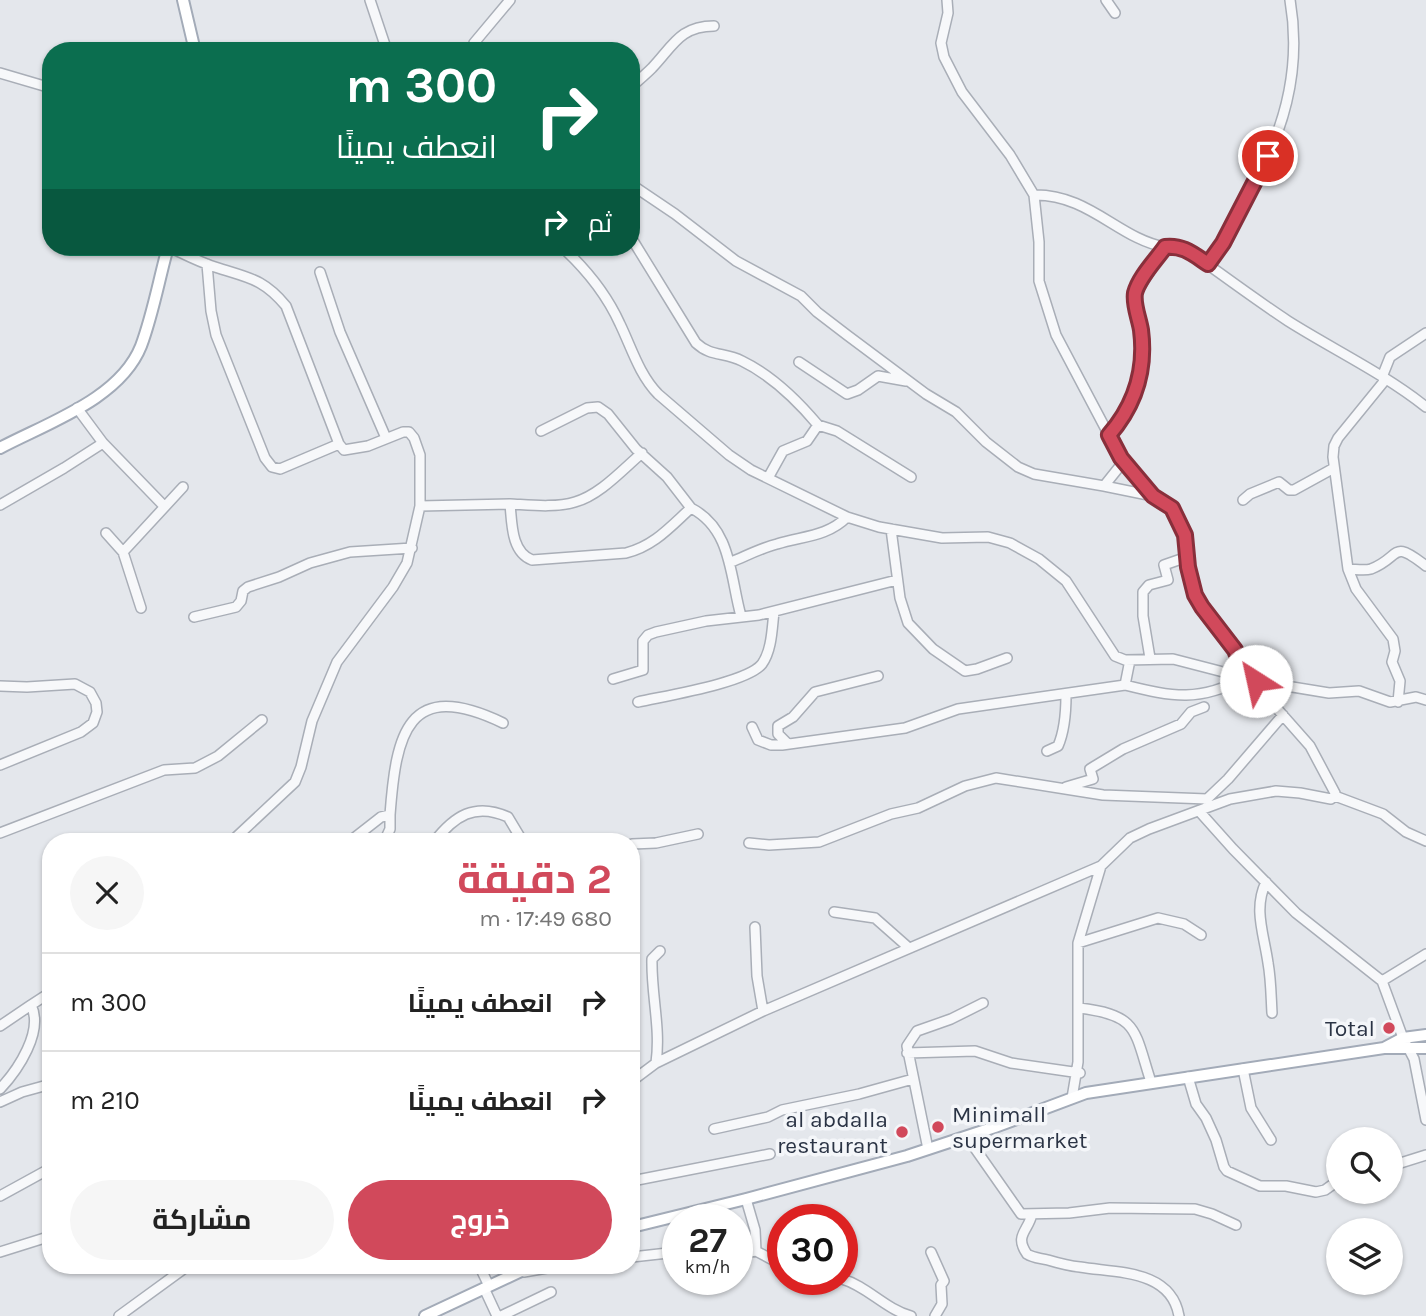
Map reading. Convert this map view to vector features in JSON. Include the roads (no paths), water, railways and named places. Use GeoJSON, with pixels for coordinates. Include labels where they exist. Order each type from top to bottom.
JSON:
{"type":"FeatureCollection","features":[{"type":"Feature","properties":{"kind":"main road"},"geometry":{"type":"LineString","coordinates":[[183,0],[193,42]]}},
{"type":"Feature","properties":{"kind":"main road"},"geometry":{"type":"LineString","coordinates":[[0,448],[77,408],[115,384],[135,358],[166,256]]}},
{"type":"Feature","properties":{"kind":"main road"},"geometry":{"type":"LineString","coordinates":[[1384,1048],[1403,1038],[1426,1035]]}},
{"type":"Feature","properties":{"kind":"main road"},"geometry":{"type":"LineString","coordinates":[[640,1225],[928,1149],[1086,1093],[1384,1048],[1426,1048]]}},
{"type":"Feature","properties":{"kind":"main road"},"geometry":{"type":"LineString","coordinates":[[425,1316],[516,1274]]}},
{"type":"Feature","properties":{"kind":"street"},"geometry":{"type":"LineString","coordinates":[[370,0],[385,42]]}},
{"type":"Feature","properties":{"kind":"street"},"geometry":{"type":"LineString","coordinates":[[475,42],[510,0]]}},
{"type":"Feature","properties":{"kind":"street"},"geometry":{"type":"LineString","coordinates":[[947,0],[948,13],[941,43],[944,57],[962,92],[1010,155],[1034,195],[1039,242],[1038,270],[1043,296],[1056,335],[1124,461],[1153,496],[1172,508],[1185,535],[1195,595],[1235,650],[1245,678]]}},
{"type":"Feature","properties":{"kind":"street"},"geometry":{"type":"LineString","coordinates":[[1106,0],[1115,13]]}},
{"type":"Feature","properties":{"kind":"street"},"geometry":{"type":"LineString","coordinates":[[1208,264],[1223,243],[1263,168],[1287,99],[1295,52],[1290,0]]}},
{"type":"Feature","properties":{"kind":"street"},"geometry":{"type":"LineString","coordinates":[[640,79],[680,35],[702,26],[714,26]]}},
{"type":"Feature","properties":{"kind":"street"},"geometry":{"type":"LineString","coordinates":[[0,73],[42,86]]}},
{"type":"Feature","properties":{"kind":"street"},"geometry":{"type":"LineString","coordinates":[[640,190],[736,261],[801,296],[817,312],[956,412],[986,442],[1018,467],[1034,474],[1153,496]]}},
{"type":"Feature","properties":{"kind":"street"},"geometry":{"type":"LineString","coordinates":[[1034,195],[1051,196],[1081,205],[1148,242],[1186,249],[1242,291],[1355,359],[1426,407]]}},
{"type":"Feature","properties":{"kind":"street"},"geometry":{"type":"LineString","coordinates":[[1109,435],[1131,402],[1140,374],[1143,344],[1135,295],[1165,247]]}},
{"type":"Feature","properties":{"kind":"street"},"geometry":{"type":"LineString","coordinates":[[640,253],[676,315],[696,343],[709,353],[736,358],[751,365],[791,397],[818,425],[837,431],[911,477]]}},
{"type":"Feature","properties":{"kind":"street"},"geometry":{"type":"LineString","coordinates":[[189,256],[243,274],[274,290],[286,306],[344,450],[369,446],[409,432],[420,455],[420,506],[407,563],[394,587],[337,662],[312,721],[298,776],[290,787],[241,833]]}},
{"type":"Feature","properties":{"kind":"street"},"geometry":{"type":"LineString","coordinates":[[571,256],[598,285],[621,324],[647,382],[729,455],[751,470],[847,517],[891,529],[942,538],[988,537],[1010,543],[1039,559],[1066,581],[1111,653],[1119,658],[1172,659],[1262,682],[1329,693],[1359,691],[1390,702],[1416,697],[1426,700]]}},
{"type":"Feature","properties":{"kind":"street"},"geometry":{"type":"LineString","coordinates":[[207,264],[216,335],[265,457],[272,467],[280,469],[339,443]]}},
{"type":"Feature","properties":{"kind":"street"},"geometry":{"type":"LineString","coordinates":[[320,272],[340,332],[386,438]]}},
{"type":"Feature","properties":{"kind":"street"},"geometry":{"type":"LineString","coordinates":[[1398,702],[1400,681],[1392,662],[1395,651],[1393,639],[1356,589],[1348,569],[1334,468],[1335,442],[1384,378],[1391,357],[1426,333]]}},
{"type":"Feature","properties":{"kind":"street"},"geometry":{"type":"LineString","coordinates":[[799,362],[847,394],[878,376],[911,382]]}},
{"type":"Feature","properties":{"kind":"street"},"geometry":{"type":"LineString","coordinates":[[541,431],[587,408],[598,407],[608,414],[667,477],[691,508],[716,529],[730,562],[741,616]]}},
{"type":"Feature","properties":{"kind":"street"},"geometry":{"type":"LineString","coordinates":[[77,408],[103,443],[164,506]]}},
{"type":"Feature","properties":{"kind":"street"},"geometry":{"type":"LineString","coordinates":[[768,478],[783,451],[807,441],[818,425]]}},
{"type":"Feature","properties":{"kind":"street"},"geometry":{"type":"LineString","coordinates":[[0,505],[103,443]]}},
{"type":"Feature","properties":{"kind":"street"},"geometry":{"type":"LineString","coordinates":[[420,506],[545,505],[575,502],[586,498],[642,453]]}},
{"type":"Feature","properties":{"kind":"street"},"geometry":{"type":"LineString","coordinates":[[1104,486],[1124,461]]}},
{"type":"Feature","properties":{"kind":"street"},"geometry":{"type":"LineString","coordinates":[[1243,500],[1250,494],[1279,482],[1294,490],[1334,468]]}},
{"type":"Feature","properties":{"kind":"street"},"geometry":{"type":"LineString","coordinates":[[122,552],[183,487]]}},
{"type":"Feature","properties":{"kind":"street"},"geometry":{"type":"LineString","coordinates":[[510,504],[516,544],[524,557],[532,560],[638,550],[664,533],[691,508]]}},
{"type":"Feature","properties":{"kind":"street"},"geometry":{"type":"LineString","coordinates":[[730,562],[773,545],[823,533],[839,525],[847,517]]}},
{"type":"Feature","properties":{"kind":"street"},"geometry":{"type":"LineString","coordinates":[[891,529],[897,580],[908,624],[933,649],[965,671],[1007,658]]}},
{"type":"Feature","properties":{"kind":"street"},"geometry":{"type":"LineString","coordinates":[[106,533],[122,552],[141,608]]}},
{"type":"Feature","properties":{"kind":"street"},"geometry":{"type":"LineString","coordinates":[[194,617],[236,607],[241,601],[243,591],[248,587],[310,563],[350,552],[412,548]]}},
{"type":"Feature","properties":{"kind":"street"},"geometry":{"type":"LineString","coordinates":[[1348,569],[1373,568],[1398,551],[1404,551],[1426,566]]}},
{"type":"Feature","properties":{"kind":"street"},"geometry":{"type":"LineString","coordinates":[[1150,658],[1143,616],[1143,592],[1149,585],[1168,580],[1164,565],[1187,557]]}},
{"type":"Feature","properties":{"kind":"street"},"geometry":{"type":"LineString","coordinates":[[612,679],[643,670],[643,641],[648,635],[706,621],[774,612],[897,580]]}},
{"type":"Feature","properties":{"kind":"street"},"geometry":{"type":"LineString","coordinates":[[638,702],[735,679],[757,668],[763,663],[769,648],[774,612]]}},
{"type":"Feature","properties":{"kind":"street"},"geometry":{"type":"LineString","coordinates":[[1125,685],[1130,660]]}},
{"type":"Feature","properties":{"kind":"street"},"geometry":{"type":"LineString","coordinates":[[788,744],[778,734],[778,726],[798,712],[815,692],[878,676]]}},
{"type":"Feature","properties":{"kind":"street"},"geometry":{"type":"LineString","coordinates":[[752,727],[754,735],[763,743],[788,744],[905,727],[958,709],[1125,685],[1189,696],[1221,691],[1245,678]]}},
{"type":"Feature","properties":{"kind":"street"},"geometry":{"type":"LineString","coordinates":[[1262,682],[1272,703],[1311,746],[1335,796],[1383,814],[1406,832],[1426,841]]}},
{"type":"Feature","properties":{"kind":"street"},"geometry":{"type":"LineString","coordinates":[[0,687],[75,684],[90,692],[97,712],[93,723],[81,732],[0,765]]}},
{"type":"Feature","properties":{"kind":"street"},"geometry":{"type":"LineString","coordinates":[[1047,751],[1054,749],[1060,741],[1066,695]]}},
{"type":"Feature","properties":{"kind":"street"},"geometry":{"type":"LineString","coordinates":[[388,833],[399,746],[413,719],[427,710],[442,707],[466,710],[503,723]]}},
{"type":"Feature","properties":{"kind":"street"},"geometry":{"type":"LineString","coordinates":[[1058,788],[1075,786],[1093,779],[1090,769],[1123,749],[1181,724],[1191,712],[1204,707]]}},
{"type":"Feature","properties":{"kind":"street"},"geometry":{"type":"LineString","coordinates":[[640,1075],[656,1063],[763,1011],[1101,866],[1130,838],[1199,811],[1209,803],[1283,715]]}},
{"type":"Feature","properties":{"kind":"street"},"geometry":{"type":"LineString","coordinates":[[0,832],[164,770],[195,768],[218,757],[262,720]]}},
{"type":"Feature","properties":{"kind":"street"},"geometry":{"type":"LineString","coordinates":[[749,843],[769,845],[819,842],[891,814],[918,808],[965,786],[996,778],[1116,796],[1209,803],[1276,791],[1331,799],[1335,796]]}},
{"type":"Feature","properties":{"kind":"street"},"geometry":{"type":"LineString","coordinates":[[442,833],[463,813],[476,811],[508,817],[518,833]]}},
{"type":"Feature","properties":{"kind":"street"},"geometry":{"type":"LineString","coordinates":[[1199,811],[1296,913],[1382,981],[1403,1038],[1411,1050],[1426,1120]]}},
{"type":"Feature","properties":{"kind":"street"},"geometry":{"type":"LineString","coordinates":[[361,833],[381,817],[390,815]]}},
{"type":"Feature","properties":{"kind":"street"},"geometry":{"type":"LineString","coordinates":[[640,844],[698,834]]}},
{"type":"Feature","properties":{"kind":"street"},"geometry":{"type":"LineString","coordinates":[[1072,1098],[1078,1069],[1078,943],[1101,866]]}},
{"type":"Feature","properties":{"kind":"street"},"geometry":{"type":"LineString","coordinates":[[1266,882],[1258,907],[1268,963],[1272,1013]]}},
{"type":"Feature","properties":{"kind":"street"},"geometry":{"type":"LineString","coordinates":[[834,912],[875,918],[909,948]]}},
{"type":"Feature","properties":{"kind":"street"},"geometry":{"type":"LineString","coordinates":[[1078,943],[1158,918],[1184,924],[1200,935]]}},
{"type":"Feature","properties":{"kind":"street"},"geometry":{"type":"LineString","coordinates":[[755,927],[757,976],[763,1011]]}},
{"type":"Feature","properties":{"kind":"street"},"geometry":{"type":"LineString","coordinates":[[656,1063],[658,1028],[652,959],[660,951]]}},
{"type":"Feature","properties":{"kind":"street"},"geometry":{"type":"LineString","coordinates":[[1382,981],[1426,954]]}},
{"type":"Feature","properties":{"kind":"street"},"geometry":{"type":"LineString","coordinates":[[0,1026],[42,997]]}},
{"type":"Feature","properties":{"kind":"street"},"geometry":{"type":"LineString","coordinates":[[928,1149],[906,1053],[910,1038],[917,1031],[951,1019],[983,1003]]}},
{"type":"Feature","properties":{"kind":"street"},"geometry":{"type":"LineString","coordinates":[[0,1089],[29,1044],[35,1018],[31,1004]]}},
{"type":"Feature","properties":{"kind":"street"},"geometry":{"type":"LineString","coordinates":[[1079,1008],[1106,1011],[1131,1027],[1151,1082]]}},
{"type":"Feature","properties":{"kind":"street"},"geometry":{"type":"LineString","coordinates":[[906,1053],[975,1051],[1011,1063],[1078,1069]]}},
{"type":"Feature","properties":{"kind":"street"},"geometry":{"type":"LineString","coordinates":[[1078,1069],[1086,1093]]}},
{"type":"Feature","properties":{"kind":"street"},"geometry":{"type":"LineString","coordinates":[[1243,1069],[1251,1108],[1271,1140]]}},
{"type":"Feature","properties":{"kind":"street"},"geometry":{"type":"LineString","coordinates":[[1188,1077],[1196,1104],[1212,1130],[1227,1171],[1260,1186],[1286,1186],[1316,1192],[1326,1189]]}},
{"type":"Feature","properties":{"kind":"street"},"geometry":{"type":"LineString","coordinates":[[714,1129],[913,1079]]}},
{"type":"Feature","properties":{"kind":"street"},"geometry":{"type":"LineString","coordinates":[[0,1102],[42,1086]]}},
{"type":"Feature","properties":{"kind":"street"},"geometry":{"type":"LineString","coordinates":[[967,1137],[1021,1214],[1069,1213],[1110,1208],[1195,1209],[1236,1225]]}},
{"type":"Feature","properties":{"kind":"street"},"geometry":{"type":"LineString","coordinates":[[640,1179],[770,1154]]}},
{"type":"Feature","properties":{"kind":"street"},"geometry":{"type":"LineString","coordinates":[[1403,1162],[1426,1155]]}},
{"type":"Feature","properties":{"kind":"street"},"geometry":{"type":"LineString","coordinates":[[0,1196],[42,1173]]}},
{"type":"Feature","properties":{"kind":"street"},"geometry":{"type":"LineString","coordinates":[[746,1199],[755,1230],[756,1251]]}},
{"type":"Feature","properties":{"kind":"street"},"geometry":{"type":"LineString","coordinates":[[1032,1214],[1021,1237],[1027,1254],[1077,1267],[1138,1274],[1149,1278],[1169,1295],[1179,1316]]}},
{"type":"Feature","properties":{"kind":"street"},"geometry":{"type":"LineString","coordinates":[[0,1252],[42,1239]]}},
{"type":"Feature","properties":{"kind":"street"},"geometry":{"type":"LineString","coordinates":[[753,1251],[767,1257]]}},
{"type":"Feature","properties":{"kind":"street"},"geometry":{"type":"LineString","coordinates":[[931,1252],[944,1281],[941,1285],[942,1304],[935,1316]]}},
{"type":"Feature","properties":{"kind":"street"},"geometry":{"type":"LineString","coordinates":[[640,1256],[662,1254]]}},
{"type":"Feature","properties":{"kind":"street"},"geometry":{"type":"LineString","coordinates":[[119,1316],[177,1274]]}},
{"type":"Feature","properties":{"kind":"street"},"geometry":{"type":"LineString","coordinates":[[482,1274],[499,1316],[551,1292]]}},
{"type":"Feature","properties":{"kind":"street"},"geometry":{"type":"LineString","coordinates":[[858,1286],[901,1313],[911,1316]]}},
{"type":"Feature","properties":{"kind":"place","name":"Total"},"geometry":{"type":"Point","coordinates":[1389,1028]}},
{"type":"Feature","properties":{"kind":"place","name":"Minimall supermarket"},"geometry":{"type":"Point","coordinates":[938,1127]}},
{"type":"Feature","properties":{"kind":"place","name":"al abdalla restaurant"},"geometry":{"type":"Point","coordinates":[902,1132]}}]}
